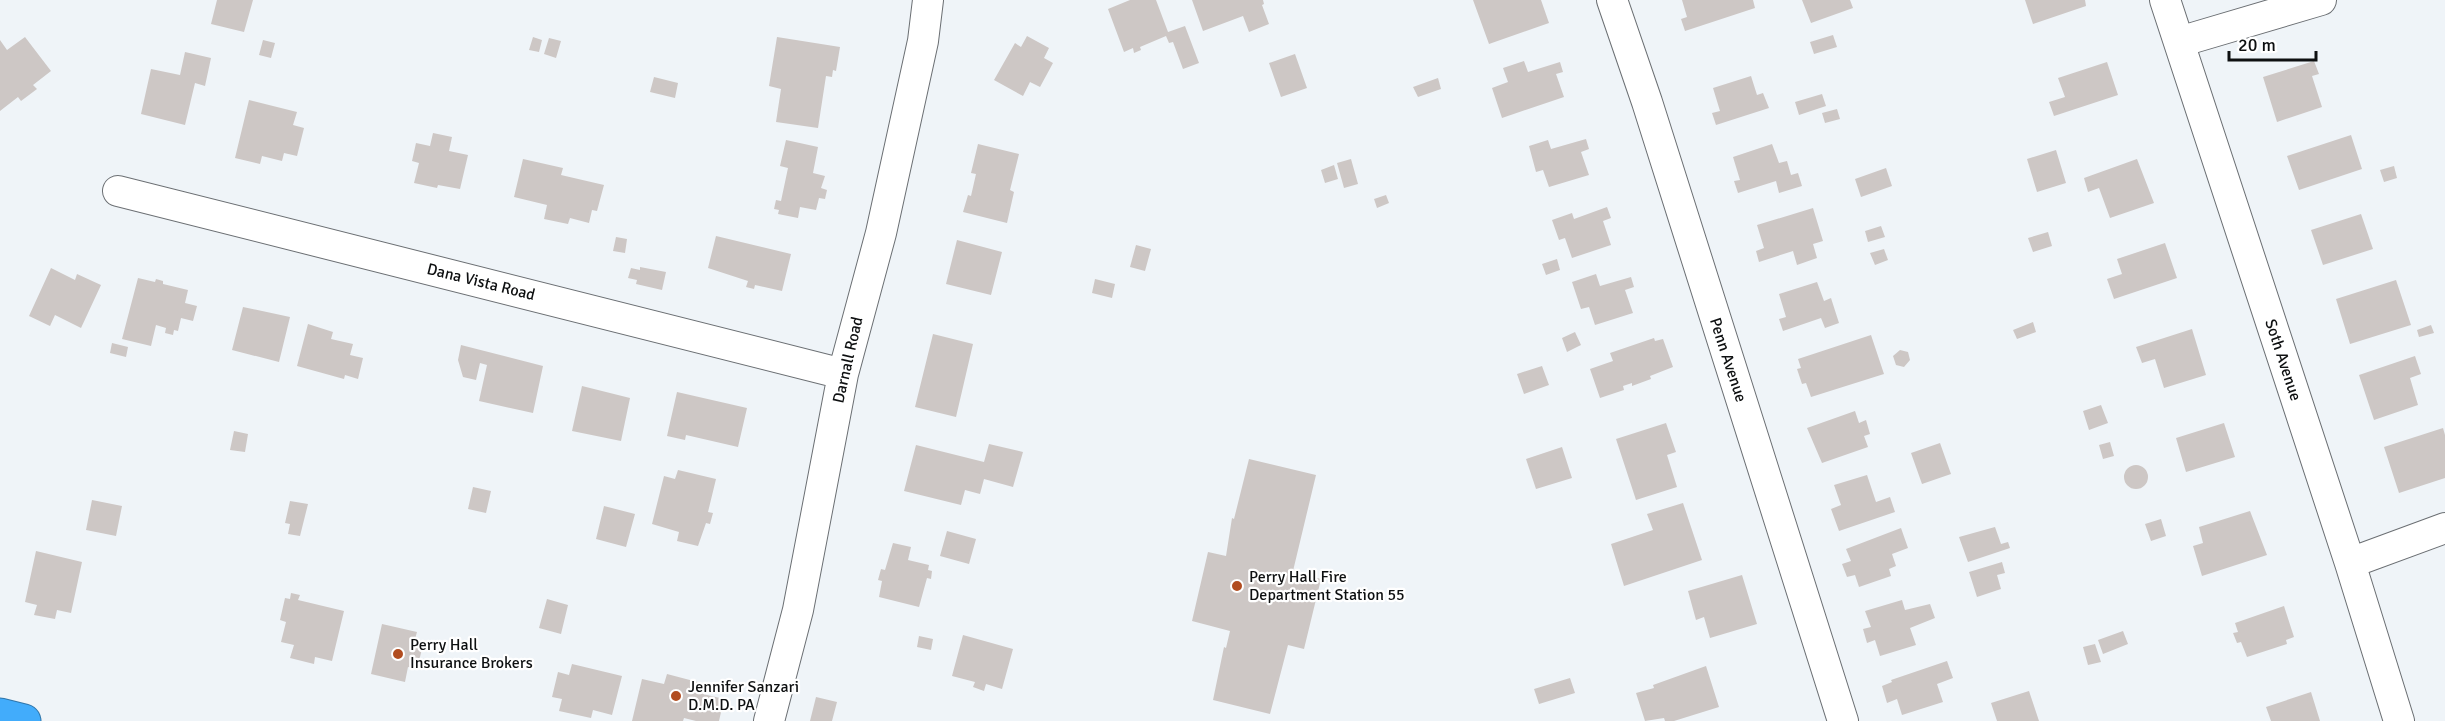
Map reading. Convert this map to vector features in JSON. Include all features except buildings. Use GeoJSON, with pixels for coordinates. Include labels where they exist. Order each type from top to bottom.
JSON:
{"type":"FeatureCollection","features":[{"type":"Feature","properties":{"kind":"highway"},"geometry":{"type":"LineString","coordinates":[[0,715],[24,721]]}},
{"type":"Feature","properties":{"kind":"street","name":"Darnall Road"},"geometry":{"type":"LineString","coordinates":[[769,721],[798,610],[843,374],[883,222],[923,41],[928,0]]}},
{"type":"Feature","properties":{"kind":"street","name":"Penn Avenue"},"geometry":{"type":"LineString","coordinates":[[1612,0],[1647,102],[1843,721]]}},
{"type":"Feature","properties":{"kind":"street","name":"Soth Avenue"},"geometry":{"type":"LineString","coordinates":[[2165,0],[2350,563],[2399,721]]}},
{"type":"Feature","properties":{"kind":"street"},"geometry":{"type":"LineString","coordinates":[[2179,42],[2321,0]]}},
{"type":"Feature","properties":{"kind":"street","name":"Dana Vista Road"},"geometry":{"type":"LineString","coordinates":[[118,191],[843,374]]}},
{"type":"Feature","properties":{"kind":"street"},"geometry":{"type":"LineString","coordinates":[[2350,563],[2445,528]]}},
{"type":"Feature","properties":{"kind":"place","name":"Perry Hall Fire Department Station 55"},"geometry":{"type":"Point","coordinates":[1237,586]}},
{"type":"Feature","properties":{"kind":"place","name":"Perry Hall Insurance Brokers"},"geometry":{"type":"Point","coordinates":[398,654]}},
{"type":"Feature","properties":{"kind":"place","name":"Jennifer Sanzari D.M.D. PA"},"geometry":{"type":"Point","coordinates":[676,696]}}]}
